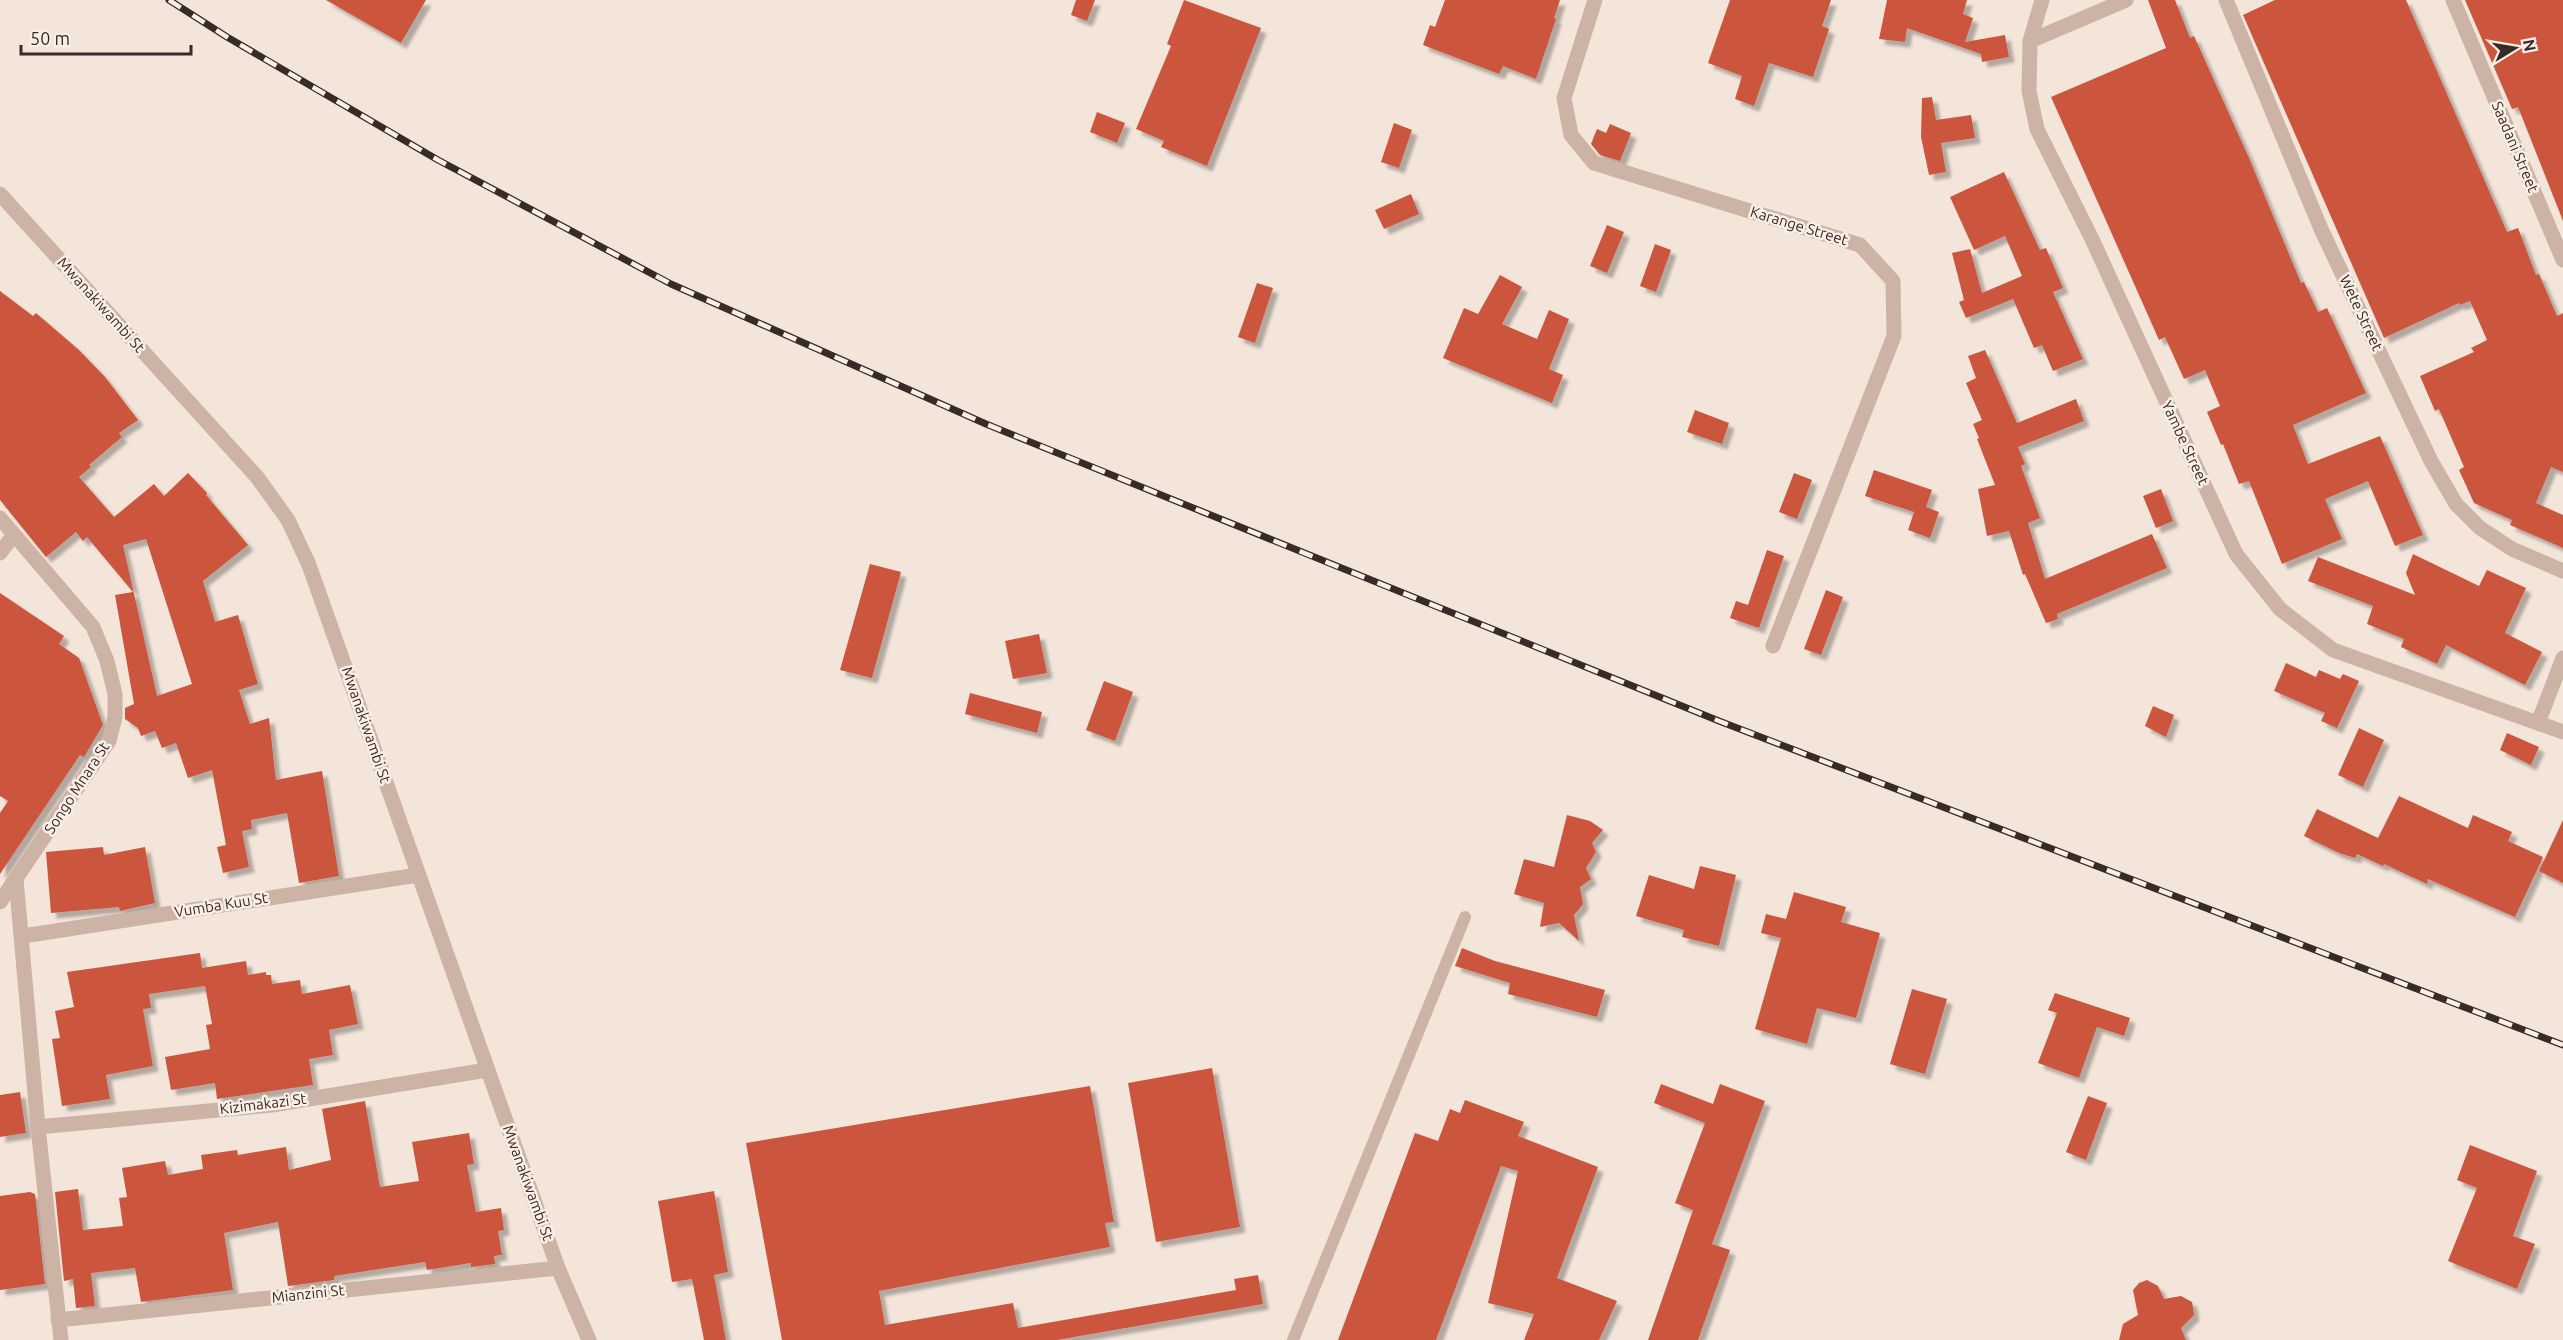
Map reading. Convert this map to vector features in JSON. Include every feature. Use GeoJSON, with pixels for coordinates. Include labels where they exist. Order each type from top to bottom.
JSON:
{"type":"FeatureCollection","features":[{"type":"Feature","properties":{"kind":"street","name":"Karange Street"},"geometry":{"type":"LineString","coordinates":[[1595,0],[1564,98],[1571,135],[1594,163],[1860,245],[1893,281],[1894,336],[1773,646]]}},
{"type":"Feature","properties":{"kind":"street","name":"Yambe Street"},"geometry":{"type":"LineString","coordinates":[[2042,0],[2030,41],[2029,91],[2037,129],[2092,239],[2236,554],[2280,609],[2333,650],[2563,732]]}},
{"type":"Feature","properties":{"kind":"street"},"geometry":{"type":"LineString","coordinates":[[2030,41],[2126,0]]}},
{"type":"Feature","properties":{"kind":"street","name":"Wete Street"},"geometry":{"type":"LineString","coordinates":[[2226,0],[2321,229],[2431,461],[2456,504],[2480,528],[2512,549],[2563,571]]}},
{"type":"Feature","properties":{"kind":"street","name":"Saadani Street"},"geometry":{"type":"LineString","coordinates":[[2453,0],[2563,260]]}},
{"type":"Feature","properties":{"kind":"street","name":"Mwanakiwambi St"},"geometry":{"type":"LineString","coordinates":[[0,194],[257,477],[288,520],[309,565],[558,1268],[589,1340]]}},
{"type":"Feature","properties":{"kind":"street","name":"Songo Mnara St"},"geometry":{"type":"LineString","coordinates":[[0,518],[93,627],[107,661],[115,694],[115,717],[109,741],[0,902]]}},
{"type":"Feature","properties":{"kind":"street"},"geometry":{"type":"LineString","coordinates":[[0,553],[13,536]]}},
{"type":"Feature","properties":{"kind":"street"},"geometry":{"type":"LineString","coordinates":[[2538,723],[2563,658]]}},
{"type":"Feature","properties":{"kind":"street","name":"Vumba Kuu St"},"geometry":{"type":"LineString","coordinates":[[23,936],[418,875]]}},
{"type":"Feature","properties":{"kind":"street"},"geometry":{"type":"LineString","coordinates":[[16,879],[23,936],[38,1127],[61,1340]]}},
{"type":"Feature","properties":{"kind":"street","name":"Kizimakazi St"},"geometry":{"type":"LineString","coordinates":[[38,1127],[272,1105],[487,1070]]}},
{"type":"Feature","properties":{"kind":"street","name":"Mianzini St"},"geometry":{"type":"LineString","coordinates":[[58,1320],[558,1268]]}},
{"type":"Feature","properties":{"kind":"lane"},"geometry":{"type":"LineString","coordinates":[[1293,1340],[1465,917]]}},
{"type":"Feature","properties":{"kind":"building"},"geometry":{"type":"Polygon","coordinates":[[[326,0],[426,0],[401,43],[326,0]]]}},
{"type":"Feature","properties":{"kind":"building"},"geometry":{"type":"Polygon","coordinates":[[[1076,0],[1095,0],[1087,21],[1071,15],[1076,0]]]}},
{"type":"Feature","properties":{"kind":"building"},"geometry":{"type":"Polygon","coordinates":[[[1184,0],[1261,28],[1207,166],[1161,147],[1164,141],[1136,129],[1171,46],[1167,44],[1184,0]]]}},
{"type":"Feature","properties":{"kind":"building"},"geometry":{"type":"Polygon","coordinates":[[[1445,0],[1560,0],[1536,79],[1503,66],[1499,74],[1423,45],[1430,25],[1435,27],[1445,0]]]}},
{"type":"Feature","properties":{"kind":"building"},"geometry":{"type":"Polygon","coordinates":[[[1730,0],[1831,0],[1822,26],[1829,29],[1813,77],[1769,63],[1754,106],[1735,99],[1742,76],[1708,63],[1730,0]]]}},
{"type":"Feature","properties":{"kind":"building"},"geometry":{"type":"Polygon","coordinates":[[[1887,0],[1967,0],[1963,14],[1973,18],[1965,42],[2005,35],[2009,57],[1982,62],[1981,54],[1907,28],[1905,42],[1879,39],[1887,0]]]}},
{"type":"Feature","properties":{"kind":"building"},"geometry":{"type":"Polygon","coordinates":[[[2148,0],[2175,0],[2190,38],[2194,36],[2249,158],[2301,283],[2304,282],[2318,312],[2327,308],[2366,393],[2293,425],[2308,464],[2380,436],[2423,535],[2395,546],[2368,481],[2325,499],[2342,539],[2282,564],[2249,481],[2239,484],[2207,412],[2220,406],[2205,370],[2184,379],[2165,337],[2159,340],[2051,97],[2166,48],[2148,0]]]}},
{"type":"Feature","properties":{"kind":"building"},"geometry":{"type":"Polygon","coordinates":[[[2275,0],[2406,0],[2507,232],[2518,228],[2536,275],[2539,274],[2557,316],[2563,313],[2563,472],[2551,467],[2536,503],[2563,515],[2563,548],[2510,525],[2512,520],[2474,503],[2459,470],[2464,467],[2439,409],[2435,411],[2420,376],[2474,352],[2471,348],[2487,340],[2470,301],[2460,305],[2459,303],[2384,338],[2243,15],[2275,0]]]}},
{"type":"Feature","properties":{"kind":"building"},"geometry":{"type":"Polygon","coordinates":[[[2465,0],[2563,0],[2563,221],[2518,107],[2512,109],[2465,0]]]}},
{"type":"Feature","properties":{"kind":"building"},"geometry":{"type":"Polygon","coordinates":[[[1932,97],[1936,120],[1971,115],[1975,138],[1941,143],[1946,172],[1929,175],[1921,137],[1922,98],[1932,97]]]}},
{"type":"Feature","properties":{"kind":"building"},"geometry":{"type":"Polygon","coordinates":[[[1097,112],[1125,123],[1117,143],[1090,132],[1097,112]]]}},
{"type":"Feature","properties":{"kind":"building"},"geometry":{"type":"Polygon","coordinates":[[[1394,123],[1412,130],[1399,168],[1381,162],[1394,123]]]}},
{"type":"Feature","properties":{"kind":"building"},"geometry":{"type":"Polygon","coordinates":[[[1610,124],[1631,133],[1620,161],[1600,155],[1591,144],[1597,129],[1606,133],[1610,124]]]}},
{"type":"Feature","properties":{"kind":"building"},"geometry":{"type":"Polygon","coordinates":[[[2004,172],[2040,250],[2046,248],[2063,288],[2053,292],[2083,359],[2053,371],[2042,345],[2034,348],[2013,299],[1966,318],[1959,302],[1964,300],[1952,253],[1970,249],[1982,293],[2022,276],[2005,236],[1974,250],[1950,197],[2004,172]]]}},
{"type":"Feature","properties":{"kind":"building"},"geometry":{"type":"Polygon","coordinates":[[[1411,194],[1419,214],[1384,229],[1375,210],[1411,194]]]}},
{"type":"Feature","properties":{"kind":"building"},"geometry":{"type":"Polygon","coordinates":[[[1607,225],[1624,232],[1607,273],[1590,266],[1607,225]]]}},
{"type":"Feature","properties":{"kind":"building"},"geometry":{"type":"Polygon","coordinates":[[[1655,244],[1671,250],[1656,292],[1640,286],[1655,244]]]}},
{"type":"Feature","properties":{"kind":"building"},"geometry":{"type":"Polygon","coordinates":[[[1500,275],[1522,287],[1502,324],[1537,339],[1549,310],[1569,319],[1549,369],[1563,375],[1552,403],[1443,358],[1464,308],[1478,314],[1500,275]]]}},
{"type":"Feature","properties":{"kind":"building"},"geometry":{"type":"Polygon","coordinates":[[[1257,283],[1273,288],[1255,343],[1238,337],[1257,283]]]}},
{"type":"Feature","properties":{"kind":"building"},"geometry":{"type":"Polygon","coordinates":[[[0,291],[33,316],[36,313],[79,350],[105,377],[138,420],[119,433],[122,437],[89,465],[91,467],[79,477],[114,517],[154,484],[164,496],[188,473],[248,545],[203,581],[215,622],[238,615],[258,684],[239,690],[250,724],[269,718],[276,780],[322,771],[339,876],[299,883],[287,813],[251,820],[252,829],[242,831],[249,867],[223,873],[217,847],[226,845],[212,770],[188,778],[176,743],[162,748],[155,731],[141,736],[138,728],[125,719],[125,708],[134,704],[115,595],[133,592],[87,537],[83,541],[76,532],[46,557],[0,500],[0,291]],[[146,539],[123,545],[157,696],[192,684],[146,539]]]}},
{"type":"Feature","properties":{"kind":"building"},"geometry":{"type":"Polygon","coordinates":[[[1985,350],[2017,423],[2076,399],[2084,421],[2018,447],[2025,464],[2021,466],[2040,518],[2028,523],[2045,579],[2152,534],[2167,568],[2057,614],[2058,619],[2046,623],[2025,574],[2023,575],[2009,531],[1987,536],[1978,489],[1995,485],[1973,424],[1982,420],[1966,383],[1976,378],[1968,356],[1985,350]]]}},
{"type":"Feature","properties":{"kind":"building"},"geometry":{"type":"Polygon","coordinates":[[[1695,410],[1729,423],[1722,444],[1687,432],[1695,410]]]}},
{"type":"Feature","properties":{"kind":"building"},"geometry":{"type":"Polygon","coordinates":[[[1874,470],[1932,490],[1926,507],[1939,512],[1930,538],[1908,530],[1914,512],[1865,496],[1874,470]]]}},
{"type":"Feature","properties":{"kind":"building"},"geometry":{"type":"Polygon","coordinates":[[[1794,473],[1812,480],[1797,519],[1779,512],[1794,473]]]}},
{"type":"Feature","properties":{"kind":"building"},"geometry":{"type":"Polygon","coordinates":[[[2161,489],[2173,521],[2156,528],[2143,496],[2161,489]]]}},
{"type":"Feature","properties":{"kind":"building"},"geometry":{"type":"Polygon","coordinates":[[[1767,550],[1784,556],[1759,628],[1730,618],[1736,601],[1748,605],[1767,550]]]}},
{"type":"Feature","properties":{"kind":"building"},"geometry":{"type":"Polygon","coordinates":[[[2413,554],[2479,586],[2487,570],[2526,588],[2505,633],[2542,652],[2525,685],[2446,645],[2437,664],[2401,647],[2404,639],[2367,624],[2373,606],[2308,581],[2318,557],[2415,595],[2406,573],[2413,554]]]}},
{"type":"Feature","properties":{"kind":"building"},"geometry":{"type":"Polygon","coordinates":[[[870,564],[901,572],[872,678],[840,670],[870,564]]]}},
{"type":"Feature","properties":{"kind":"building"},"geometry":{"type":"Polygon","coordinates":[[[1826,590],[1843,597],[1821,655],[1804,649],[1826,590]]]}},
{"type":"Feature","properties":{"kind":"building"},"geometry":{"type":"Polygon","coordinates":[[[0,593],[64,636],[59,644],[79,658],[103,725],[84,757],[80,755],[0,874],[0,813],[8,801],[0,796],[0,593]]]}},
{"type":"Feature","properties":{"kind":"building"},"geometry":{"type":"Polygon","coordinates":[[[1039,634],[1047,673],[1013,679],[1005,641],[1039,634]]]}},
{"type":"Feature","properties":{"kind":"building"},"geometry":{"type":"Polygon","coordinates":[[[2286,663],[2316,677],[2319,670],[2340,679],[2343,674],[2359,681],[2337,728],[2321,721],[2325,713],[2274,691],[2286,663]]]}},
{"type":"Feature","properties":{"kind":"building"},"geometry":{"type":"Polygon","coordinates":[[[1104,681],[1133,692],[1115,741],[1086,730],[1104,681]]]}},
{"type":"Feature","properties":{"kind":"building"},"geometry":{"type":"Polygon","coordinates":[[[970,693],[1042,712],[1037,733],[965,714],[970,693]]]}},
{"type":"Feature","properties":{"kind":"building"},"geometry":{"type":"Polygon","coordinates":[[[2153,706],[2174,715],[2166,737],[2145,726],[2153,706]]]}},
{"type":"Feature","properties":{"kind":"building"},"geometry":{"type":"Polygon","coordinates":[[[2359,728],[2384,740],[2363,787],[2338,775],[2359,728]]]}},
{"type":"Feature","properties":{"kind":"building"},"geometry":{"type":"Polygon","coordinates":[[[2507,733],[2539,747],[2531,765],[2500,750],[2507,733]]]}},
{"type":"Feature","properties":{"kind":"building"},"geometry":{"type":"Polygon","coordinates":[[[2399,796],[2468,828],[2473,815],[2512,832],[2508,841],[2543,857],[2515,917],[2428,879],[2427,884],[2357,854],[2355,858],[2339,853],[2304,836],[2317,809],[2378,838],[2399,796]]]}},
{"type":"Feature","properties":{"kind":"building"},"geometry":{"type":"Polygon","coordinates":[[[1567,815],[1590,821],[1603,830],[1592,843],[1596,852],[1586,868],[1591,879],[1580,887],[1583,904],[1574,915],[1579,941],[1559,923],[1540,927],[1544,903],[1514,894],[1524,859],[1554,867],[1567,815]]]}},
{"type":"Feature","properties":{"kind":"building"},"geometry":{"type":"Polygon","coordinates":[[[2563,820],[2563,883],[2539,871],[2563,820]]]}},
{"type":"Feature","properties":{"kind":"building"},"geometry":{"type":"Polygon","coordinates":[[[103,847],[104,855],[145,847],[155,903],[120,911],[119,907],[51,913],[46,852],[103,847]]]}},
{"type":"Feature","properties":{"kind":"building"},"geometry":{"type":"Polygon","coordinates":[[[1700,866],[1736,875],[1719,946],[1682,937],[1684,930],[1636,916],[1649,875],[1694,889],[1700,866]]]}},
{"type":"Feature","properties":{"kind":"building"},"geometry":{"type":"Polygon","coordinates":[[[1794,892],[1846,907],[1841,922],[1880,933],[1856,1018],[1817,1008],[1807,1044],[1755,1029],[1781,938],[1761,933],[1766,914],[1786,919],[1794,892]]]}},
{"type":"Feature","properties":{"kind":"building"},"geometry":{"type":"Polygon","coordinates":[[[1462,948],[1495,961],[1605,990],[1597,1017],[1508,994],[1510,983],[1455,966],[1462,948]]]}},
{"type":"Feature","properties":{"kind":"building"},"geometry":{"type":"Polygon","coordinates":[[[200,953],[202,968],[246,961],[248,975],[266,972],[266,975],[271,975],[272,984],[300,980],[302,994],[350,985],[358,1024],[329,1030],[333,1055],[309,1059],[313,1085],[217,1099],[215,1083],[171,1090],[165,1057],[210,1049],[206,1025],[212,1024],[205,986],[149,994],[151,1008],[143,1009],[153,1066],[106,1075],[110,1099],[62,1106],[52,1039],[60,1038],[55,1011],[74,1007],[67,972],[200,953]]]}},
{"type":"Feature","properties":{"kind":"building"},"geometry":{"type":"Polygon","coordinates":[[[1912,989],[1947,999],[1925,1074],[1890,1064],[1912,989]]]}},
{"type":"Feature","properties":{"kind":"building"},"geometry":{"type":"Polygon","coordinates":[[[2055,993],[2130,1018],[2124,1036],[2097,1027],[2079,1078],[2038,1063],[2057,1013],[2048,1010],[2055,993]]]}},
{"type":"Feature","properties":{"kind":"building"},"geometry":{"type":"Polygon","coordinates":[[[1212,1068],[1240,1227],[1156,1242],[1128,1083],[1212,1068]]]}},
{"type":"Feature","properties":{"kind":"building"},"geometry":{"type":"Polygon","coordinates":[[[1661,1084],[1713,1104],[1720,1084],[1765,1101],[1712,1244],[1730,1250],[1698,1340],[1648,1340],[1693,1210],[1675,1203],[1705,1123],[1654,1103],[1661,1084]]]}},
{"type":"Feature","properties":{"kind":"building"},"geometry":{"type":"Polygon","coordinates":[[[1090,1086],[1114,1222],[1105,1223],[1110,1247],[879,1291],[885,1325],[1013,1303],[1018,1328],[1236,1290],[1234,1279],[1258,1275],[1263,1304],[1057,1340],[782,1340],[746,1143],[1090,1086]]]}},
{"type":"Feature","properties":{"kind":"building"},"geometry":{"type":"Polygon","coordinates":[[[20,1092],[26,1133],[0,1137],[0,1095],[20,1092]]]}},
{"type":"Feature","properties":{"kind":"building"},"geometry":{"type":"Polygon","coordinates":[[[2088,1096],[2107,1103],[2086,1160],[2066,1152],[2088,1096]]]}},
{"type":"Feature","properties":{"kind":"building"},"geometry":{"type":"Polygon","coordinates":[[[1465,1100],[1524,1122],[1518,1136],[1598,1167],[1557,1278],[1617,1301],[1599,1340],[1524,1340],[1534,1314],[1488,1303],[1518,1171],[1501,1166],[1436,1340],[1338,1340],[1415,1133],[1438,1141],[1450,1109],[1460,1113],[1465,1100]]]}},
{"type":"Feature","properties":{"kind":"building"},"geometry":{"type":"Polygon","coordinates":[[[365,1101],[380,1187],[419,1181],[412,1142],[469,1133],[474,1164],[467,1165],[476,1212],[501,1208],[504,1230],[498,1231],[502,1255],[494,1256],[495,1264],[471,1267],[471,1263],[427,1270],[425,1262],[334,1276],[334,1280],[288,1286],[278,1222],[224,1233],[233,1290],[141,1302],[135,1268],[91,1273],[95,1306],[76,1308],[73,1279],[64,1281],[55,1192],[78,1189],[83,1230],[123,1226],[119,1198],[127,1197],[122,1168],[165,1161],[168,1175],[203,1169],[201,1155],[237,1150],[238,1155],[286,1147],[289,1170],[331,1160],[322,1109],[365,1101]]]}},
{"type":"Feature","properties":{"kind":"building"},"geometry":{"type":"Polygon","coordinates":[[[2470,1145],[2537,1171],[2513,1236],[2535,1244],[2517,1289],[2448,1261],[2477,1188],[2457,1180],[2470,1145]]]}},
{"type":"Feature","properties":{"kind":"building"},"geometry":{"type":"Polygon","coordinates":[[[714,1191],[728,1272],[714,1275],[726,1340],[704,1340],[692,1279],[672,1282],[658,1201],[714,1191]]]}},
{"type":"Feature","properties":{"kind":"building"},"geometry":{"type":"Polygon","coordinates":[[[30,1192],[35,1194],[45,1284],[0,1290],[0,1196],[30,1192]]]}},
{"type":"Feature","properties":{"kind":"building"},"geometry":{"type":"Polygon","coordinates":[[[2147,1280],[2158,1286],[2164,1299],[2181,1296],[2192,1302],[2194,1315],[2181,1328],[2186,1340],[2119,1340],[2123,1324],[2138,1315],[2133,1290],[2139,1283],[2147,1280]]]}},
{"type":"Feature","properties":{"kind":"railway"},"geometry":{"type":"LineString","coordinates":[[169,0],[227,37],[438,160],[671,284],[986,424],[1719,721],[2563,1045]]}}]}
